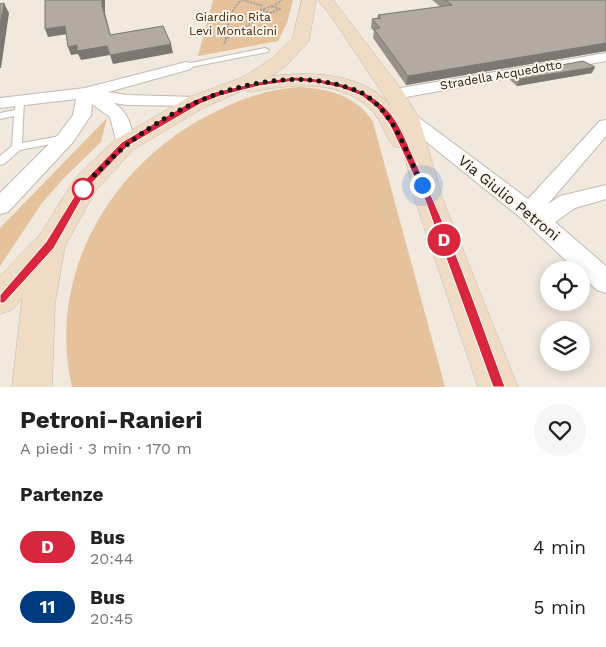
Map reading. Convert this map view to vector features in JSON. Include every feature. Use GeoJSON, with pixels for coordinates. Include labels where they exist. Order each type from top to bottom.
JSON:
{"type":"FeatureCollection","features":[{"type":"Feature","properties":{"kind":"main road"},"geometry":{"type":"LineString","coordinates":[[0,299],[50,245],[86,184],[125,144],[207,98],[250,81],[278,63],[300,41],[309,0]]}},
{"type":"Feature","properties":{"kind":"main road"},"geometry":{"type":"LineString","coordinates":[[325,0],[340,16],[351,35],[395,94],[408,118],[430,200],[498,387]]}},
{"type":"Feature","properties":{"kind":"main road"},"geometry":{"type":"LineString","coordinates":[[304,27],[322,22],[332,24],[351,35]]}},
{"type":"Feature","properties":{"kind":"main road"},"geometry":{"type":"LineString","coordinates":[[207,98],[258,84],[295,79],[343,86],[365,94],[380,106],[394,124],[430,200]]}},
{"type":"Feature","properties":{"kind":"main road"},"geometry":{"type":"LineString","coordinates":[[32,387],[31,378],[38,303],[50,245]]}},
{"type":"Feature","properties":{"kind":"street","name":"Stradella Acquedotto"},"geometry":{"type":"LineString","coordinates":[[395,94],[606,57]]}},
{"type":"Feature","properties":{"kind":"street"},"geometry":{"type":"LineString","coordinates":[[0,104],[20,106],[85,93],[186,66]]}},
{"type":"Feature","properties":{"kind":"street"},"geometry":{"type":"LineString","coordinates":[[85,93],[128,100],[207,98]]}},
{"type":"Feature","properties":{"kind":"street"},"geometry":{"type":"LineString","coordinates":[[0,206],[66,138],[82,115],[85,93]]}},
{"type":"Feature","properties":{"kind":"street"},"geometry":{"type":"LineString","coordinates":[[85,93],[114,109],[122,118],[125,144]]}},
{"type":"Feature","properties":{"kind":"street","name":"Via Giulio Petroni"},"geometry":{"type":"LineString","coordinates":[[408,118],[534,216],[606,282]]}},
{"type":"Feature","properties":{"kind":"street"},"geometry":{"type":"LineString","coordinates":[[534,216],[606,124]]}},
{"type":"Feature","properties":{"kind":"street"},"geometry":{"type":"LineString","coordinates":[[534,216],[568,202],[606,192]]}},
{"type":"Feature","properties":{"kind":"lane"},"geometry":{"type":"LineString","coordinates":[[186,66],[265,50]]}},
{"type":"Feature","properties":{"kind":"lane"},"geometry":{"type":"LineString","coordinates":[[0,116],[20,106]]}},
{"type":"Feature","properties":{"kind":"lane"},"geometry":{"type":"LineString","coordinates":[[17,147],[20,106]]}},
{"type":"Feature","properties":{"kind":"lane"},"geometry":{"type":"LineString","coordinates":[[0,162],[17,147],[66,138]]}},
{"type":"Feature","properties":{"kind":"path"},"geometry":{"type":"LineString","coordinates":[[225,58],[220,51],[226,39],[226,26],[238,2],[242,0],[264,7],[274,6],[280,8],[279,10],[267,13],[226,39]]}},
{"type":"Feature","properties":{"kind":"path"},"geometry":{"type":"LineString","coordinates":[[274,6],[282,0]]}},
{"type":"Feature","properties":{"kind":"path"},"geometry":{"type":"LineString","coordinates":[[264,7],[261,10],[267,13]]}},
{"type":"Feature","properties":{"kind":"green space","name":"Giardino Rita Levi Montalcini"},"geometry":{"type":"Polygon","coordinates":[[[213,0],[293,0],[287,23],[278,41],[198,56],[213,0]]]}},
{"type":"Feature","properties":{"kind":"green space"},"geometry":{"type":"Polygon","coordinates":[[[301,87],[332,92],[351,100],[373,122],[445,387],[72,387],[66,343],[69,301],[80,260],[97,222],[121,187],[150,156],[183,130],[240,101],[280,89],[301,87]]]}},
{"type":"Feature","properties":{"kind":"green space"},"geometry":{"type":"Polygon","coordinates":[[[107,118],[101,142],[63,179],[42,203],[0,266],[0,228],[107,118]]]}},
{"type":"Feature","properties":{"kind":"building"},"geometry":{"type":"Polygon","coordinates":[[[45,0],[102,0],[110,35],[163,26],[171,44],[110,55],[107,46],[77,51],[77,45],[68,47],[65,26],[45,29],[45,0]]]}},
{"type":"Feature","properties":{"kind":"building"},"geometry":{"type":"Polygon","coordinates":[[[445,0],[606,0],[606,43],[408,76],[374,29],[380,28],[372,19],[381,18],[378,15],[452,5],[445,0]]]}},
{"type":"Feature","properties":{"kind":"building"},"geometry":{"type":"Polygon","coordinates":[[[4,3],[0,26],[0,4],[4,3]]]}},
{"type":"Feature","properties":{"kind":"building"},"geometry":{"type":"Polygon","coordinates":[[[583,61],[595,67],[520,79],[513,74],[583,61]]]}},
{"type":"Feature","properties":{"kind":"bus line","name":"D"},"geometry":{"type":"LineString","coordinates":[[0,299],[50,245],[86,184],[125,144],[197,102],[218,94],[258,84],[295,79],[318,81],[343,86],[365,94],[380,106],[394,124],[430,200],[498,387]]}},
{"type":"Feature","properties":{"kind":"route"},"geometry":{"type":"LineString","coordinates":[[83,189],[125,144],[197,102],[218,94],[258,84],[295,79],[343,86],[365,94],[380,106],[394,124],[422,185]]}}]}
